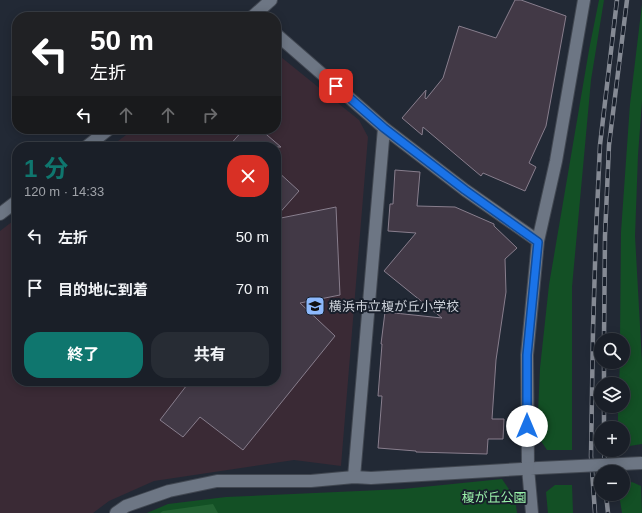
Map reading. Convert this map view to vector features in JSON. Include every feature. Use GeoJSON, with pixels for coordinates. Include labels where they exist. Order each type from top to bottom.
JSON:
{"type":"FeatureCollection","features":[{"type":"Feature","properties":{"kind":"street"},"geometry":{"type":"LineString","coordinates":[[259,12],[271,0]]}},
{"type":"Feature","properties":{"kind":"street"},"geometry":{"type":"LineString","coordinates":[[532,513],[533,468],[527,355],[538,242],[556,161],[584,0]]}},
{"type":"Feature","properties":{"kind":"street"},"geometry":{"type":"LineString","coordinates":[[281,38],[384,128],[465,190],[538,242]]}},
{"type":"Feature","properties":{"kind":"street"},"geometry":{"type":"LineString","coordinates":[[354,477],[384,128]]}},
{"type":"Feature","properties":{"kind":"street"},"geometry":{"type":"LineString","coordinates":[[92,142],[103,134]]}},
{"type":"Feature","properties":{"kind":"street"},"geometry":{"type":"LineString","coordinates":[[0,214],[12,205]]}},
{"type":"Feature","properties":{"kind":"street"},"geometry":{"type":"LineString","coordinates":[[116,513],[126,506],[169,491],[217,481],[311,481],[354,477],[371,478],[642,463]]}},
{"type":"Feature","properties":{"kind":"shaded area","name":"横浜市立榎が丘小学校"},"geometry":{"type":"Polygon","coordinates":[[[281,57],[359,120],[368,137],[341,466],[294,460],[154,481],[109,501],[93,513],[0,513],[0,231],[12,222],[12,386],[281,386],[281,142],[117,142],[127,134],[281,134],[281,57]]]}},
{"type":"Feature","properties":{"kind":"green space"},"geometry":{"type":"Polygon","coordinates":[[[599,0],[604,0],[591,80],[572,287],[572,450],[547,450],[537,435],[540,368],[549,285],[589,50],[599,0]]]}},
{"type":"Feature","properties":{"kind":"green space"},"geometry":{"type":"Polygon","coordinates":[[[642,4],[642,101],[635,236],[642,362],[642,444],[630,446],[630,421],[618,421],[618,413],[630,413],[630,377],[619,377],[620,369],[630,369],[630,333],[620,333],[621,232],[630,104],[642,4]]]}},
{"type":"Feature","properties":{"kind":"green space","name":"榎が丘公園"},"geometry":{"type":"Polygon","coordinates":[[[502,479],[515,498],[517,513],[147,513],[168,504],[226,497],[403,489],[502,479]]]}},
{"type":"Feature","properties":{"kind":"green space"},"geometry":{"type":"Polygon","coordinates":[[[630,482],[641,486],[642,513],[622,513],[620,501],[630,501],[630,482]]]}},
{"type":"Feature","properties":{"kind":"green space"},"geometry":{"type":"Polygon","coordinates":[[[555,485],[572,485],[573,513],[548,513],[546,492],[555,485]]]}},
{"type":"Feature","properties":{"kind":"green space"},"geometry":{"type":"Polygon","coordinates":[[[213,504],[218,513],[160,513],[163,511],[213,504]]]}},
{"type":"Feature","properties":{"kind":"building"},"geometry":{"type":"Polygon","coordinates":[[[515,0],[521,0],[566,16],[546,126],[529,163],[536,167],[525,191],[483,173],[481,176],[423,127],[422,135],[402,118],[426,90],[426,99],[443,78],[459,26],[496,38],[515,0]]]}},
{"type":"Feature","properties":{"kind":"building"},"geometry":{"type":"Polygon","coordinates":[[[240,134],[266,134],[275,142],[232,142],[240,134]]]}},
{"type":"Feature","properties":{"kind":"building"},"geometry":{"type":"Polygon","coordinates":[[[395,170],[420,172],[417,206],[455,207],[494,224],[494,226],[517,248],[505,259],[506,292],[496,360],[492,419],[504,419],[503,439],[488,439],[487,454],[416,452],[378,448],[382,396],[378,396],[381,344],[385,312],[442,318],[384,271],[416,233],[388,231],[390,204],[393,204],[395,170]]]}},
{"type":"Feature","properties":{"kind":"building"},"geometry":{"type":"Polygon","coordinates":[[[281,175],[299,191],[281,211],[281,175]]]}},
{"type":"Feature","properties":{"kind":"building"},"geometry":{"type":"Polygon","coordinates":[[[336,207],[340,295],[300,303],[335,336],[243,450],[200,417],[183,437],[160,420],[186,386],[281,386],[281,218],[336,207]]]}},
{"type":"Feature","properties":{"kind":"railway"},"geometry":{"type":"LineString","coordinates":[[595,513],[591,456],[596,232],[600,145],[617,0]]}},
{"type":"Feature","properties":{"kind":"railway"},"geometry":{"type":"LineString","coordinates":[[604,333],[605,236],[609,145],[627,0]]}},
{"type":"Feature","properties":{"kind":"railway"},"geometry":{"type":"LineString","coordinates":[[604,369],[604,377]]}},
{"type":"Feature","properties":{"kind":"railway"},"geometry":{"type":"LineString","coordinates":[[604,413],[604,421]]}},
{"type":"Feature","properties":{"kind":"railway"},"geometry":{"type":"LineString","coordinates":[[604,457],[605,465]]}},
{"type":"Feature","properties":{"kind":"railway"},"geometry":{"type":"LineString","coordinates":[[607,501],[608,513]]}},
{"type":"Feature","properties":{"kind":"place","name":"横浜市立榎が丘小学校"},"geometry":{"type":"Point","coordinates":[315,306]}},
{"type":"Feature","properties":{"kind":"route"},"geometry":{"type":"LineString","coordinates":[[336,86],[384,128],[465,190],[538,242],[527,355],[527,426]]}}]}
